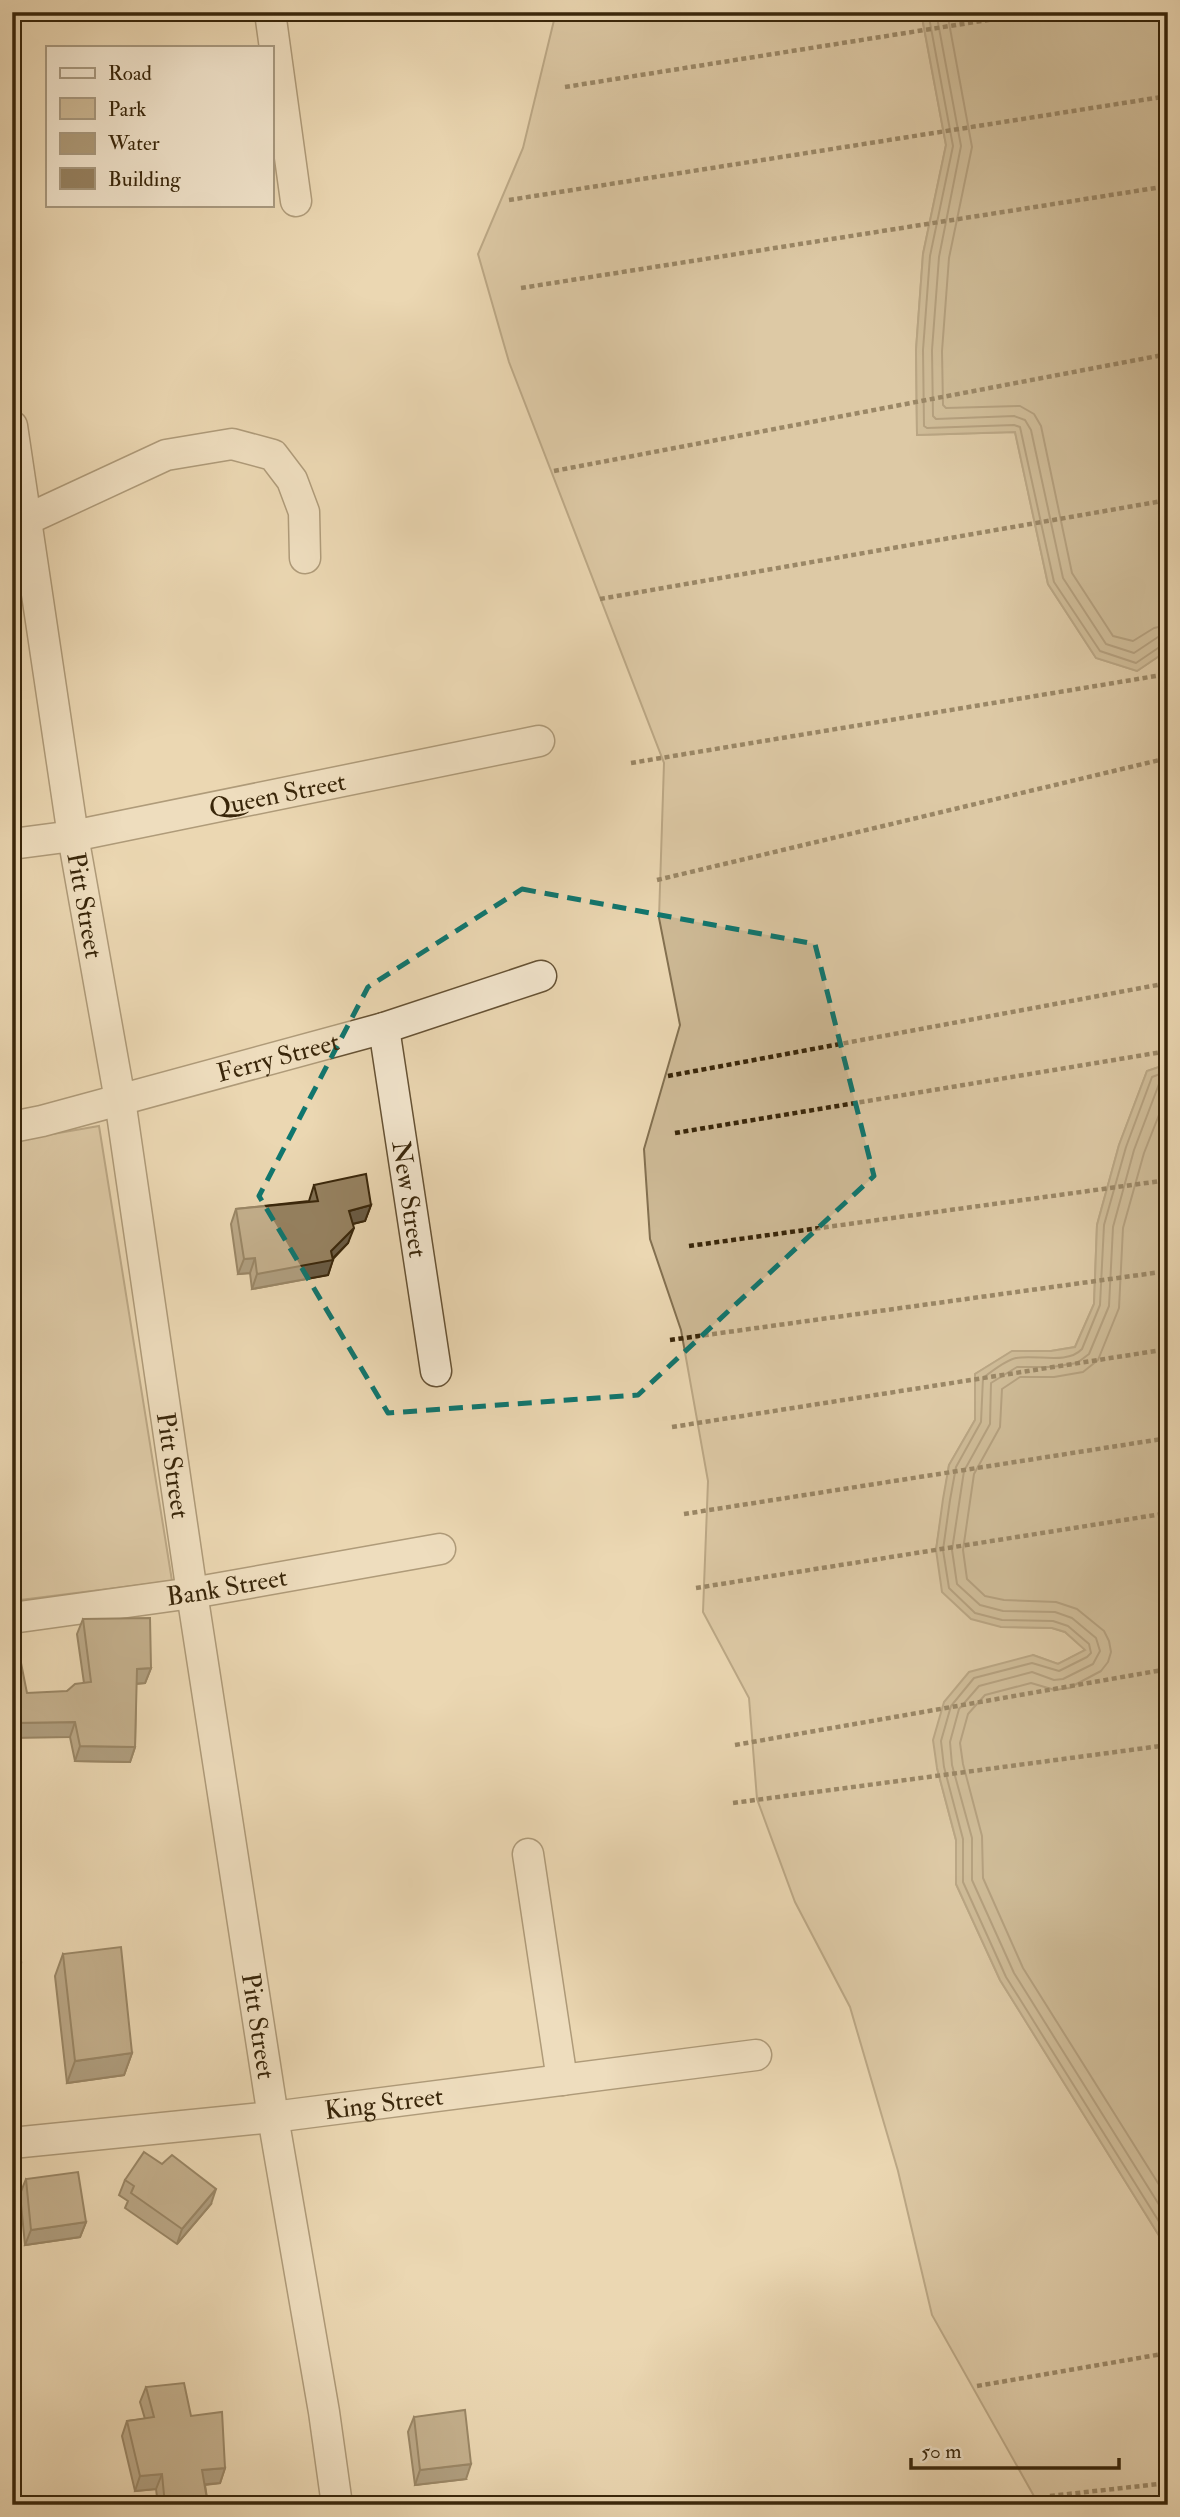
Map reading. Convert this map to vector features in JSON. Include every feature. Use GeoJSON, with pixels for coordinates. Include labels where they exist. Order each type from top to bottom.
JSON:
{"type":"FeatureCollection","features":[{"type":"Feature","properties":{"kind":"street"},"geometry":{"type":"LineString","coordinates":[[270,12],[296,201]]}},
{"type":"Feature","properties":{"kind":"street","name":"Pitt Street"},"geometry":{"type":"LineString","coordinates":[[12,426],[28,519],[73,836],[120,1100],[192,1593],[273,2117],[324,2412],[337,2505]]}},
{"type":"Feature","properties":{"kind":"street"},"geometry":{"type":"LineString","coordinates":[[28,519],[166,454],[232,444],[274,455],[292,480],[304,512],[305,558]]}},
{"type":"Feature","properties":{"kind":"street","name":"Queen Street"},"geometry":{"type":"LineString","coordinates":[[12,844],[73,836],[539,741]]}},
{"type":"Feature","properties":{"kind":"street","name":"Ferry Street"},"geometry":{"type":"LineString","coordinates":[[12,1127],[384,1028],[541,976]]}},
{"type":"Feature","properties":{"kind":"street","name":"New Street"},"geometry":{"type":"LineString","coordinates":[[384,1028],[436,1371]]}},
{"type":"Feature","properties":{"kind":"street","name":"Bank Street"},"geometry":{"type":"LineString","coordinates":[[12,1618],[192,1593],[440,1549]]}},
{"type":"Feature","properties":{"kind":"street"},"geometry":{"type":"LineString","coordinates":[[528,1854],[562,2080]]}},
{"type":"Feature","properties":{"kind":"street","name":"King Street"},"geometry":{"type":"LineString","coordinates":[[12,2143],[273,2117],[756,2055]]}},
{"type":"Feature","properties":{"kind":"path"},"geometry":{"type":"LineString","coordinates":[[568,19],[610,12]]}},
{"type":"Feature","properties":{"kind":"path"},"geometry":{"type":"LineString","coordinates":[[565,87],[1038,12]]}},
{"type":"Feature","properties":{"kind":"path"},"geometry":{"type":"LineString","coordinates":[[509,200],[1168,96]]}},
{"type":"Feature","properties":{"kind":"path"},"geometry":{"type":"LineString","coordinates":[[521,288],[1168,186]]}},
{"type":"Feature","properties":{"kind":"path"},"geometry":{"type":"LineString","coordinates":[[554,471],[1168,354]]}},
{"type":"Feature","properties":{"kind":"path"},"geometry":{"type":"LineString","coordinates":[[600,599],[1168,500]]}},
{"type":"Feature","properties":{"kind":"path"},"geometry":{"type":"LineString","coordinates":[[631,763],[1168,674]]}},
{"type":"Feature","properties":{"kind":"path"},"geometry":{"type":"LineString","coordinates":[[657,880],[1168,758]]}},
{"type":"Feature","properties":{"kind":"path"},"geometry":{"type":"LineString","coordinates":[[668,1076],[1168,983]]}},
{"type":"Feature","properties":{"kind":"path"},"geometry":{"type":"LineString","coordinates":[[676,1133],[1168,1051]]}},
{"type":"Feature","properties":{"kind":"path"},"geometry":{"type":"LineString","coordinates":[[689,1246],[1168,1180]]}},
{"type":"Feature","properties":{"kind":"path"},"geometry":{"type":"LineString","coordinates":[[670,1340],[1168,1271]]}},
{"type":"Feature","properties":{"kind":"path"},"geometry":{"type":"LineString","coordinates":[[672,1427],[1168,1349]]}},
{"type":"Feature","properties":{"kind":"path"},"geometry":{"type":"LineString","coordinates":[[684,1514],[1168,1438]]}},
{"type":"Feature","properties":{"kind":"path"},"geometry":{"type":"LineString","coordinates":[[696,1588],[1168,1513]]}},
{"type":"Feature","properties":{"kind":"path"},"geometry":{"type":"LineString","coordinates":[[735,1745],[1168,1669]]}},
{"type":"Feature","properties":{"kind":"path"},"geometry":{"type":"LineString","coordinates":[[733,1803],[1168,1745]]}},
{"type":"Feature","properties":{"kind":"path"},"geometry":{"type":"LineString","coordinates":[[977,2386],[1168,2353]]}},
{"type":"Feature","properties":{"kind":"path"},"geometry":{"type":"LineString","coordinates":[[1050,2496],[1168,2483]]}},
{"type":"Feature","properties":{"kind":"highlighted area"},"geometry":{"type":"Polygon","coordinates":[[[522,889],[815,944],[874,1176],[638,1395],[388,1413],[259,1196],[368,987],[522,889]]]}},
{"type":"Feature","properties":{"kind":"green space"},"geometry":{"type":"Polygon","coordinates":[[[556,12],[921,12],[946,145],[923,254],[916,350],[917,435],[1015,432],[1048,584],[1096,658],[1137,671],[1168,650],[1168,1064],[1147,1071],[1119,1145],[1097,1225],[1094,1304],[1075,1347],[1051,1351],[1013,1351],[975,1374],[975,1420],[949,1465],[936,1550],[1001,1627],[1052,1628],[1065,1632],[1086,1650],[1058,1664],[1033,1655],[937,1768],[956,1840],[956,1884],[1000,1980],[1168,2250],[1168,2505],[1039,2505],[932,2315],[898,2171],[850,2007],[795,1902],[757,1799],[749,1698],[703,1612],[708,1481],[681,1330],[650,1239],[644,1149],[680,1025],[659,918],[664,763],[509,362],[478,254],[523,148],[556,12]]]}},
{"type":"Feature","properties":{"kind":"green space"},"geometry":{"type":"Polygon","coordinates":[[[99,1126],[172,1581],[12,1601],[12,1141],[99,1126]]]}},
{"type":"Feature","properties":{"kind":"water"},"geometry":{"type":"Polygon","coordinates":[[[921,12],[1168,12],[1168,650],[1137,671],[1096,658],[1048,584],[1015,432],[917,435],[916,350],[923,254],[946,145],[921,12]]]}},
{"type":"Feature","properties":{"kind":"water"},"geometry":{"type":"Polygon","coordinates":[[[1168,1064],[1168,2250],[1000,1980],[956,1884],[956,1840],[937,1768],[933,1740],[944,1702],[969,1672],[1033,1655],[1058,1664],[1085,1650],[1065,1632],[1052,1628],[1001,1627],[971,1619],[942,1592],[936,1550],[943,1499],[949,1465],[975,1420],[975,1374],[1012,1351],[1051,1351],[1075,1347],[1094,1304],[1097,1225],[1119,1145],[1147,1071],[1168,1064]]]}},
{"type":"Feature","properties":{"kind":"building"},"geometry":{"type":"Polygon","coordinates":[[[366,1174],[371,1205],[349,1211],[354,1228],[331,1251],[333,1260],[257,1274],[255,1258],[244,1259],[236,1209],[318,1201],[314,1185],[366,1174]]]}},
{"type":"Feature","properties":{"kind":"building"},"geometry":{"type":"Polygon","coordinates":[[[150,1618],[151,1668],[137,1669],[135,1747],[80,1746],[75,1722],[12,1723],[12,1633],[15,1633],[27,1693],[67,1691],[75,1684],[91,1682],[83,1619],[150,1618]]]}},
{"type":"Feature","properties":{"kind":"building"},"geometry":{"type":"Polygon","coordinates":[[[12,1910],[21,1963],[12,1964],[12,1910]]]}},
{"type":"Feature","properties":{"kind":"building"},"geometry":{"type":"Polygon","coordinates":[[[121,1947],[132,2053],[75,2061],[63,1954],[121,1947]]]}},
{"type":"Feature","properties":{"kind":"building"},"geometry":{"type":"Polygon","coordinates":[[[144,2152],[162,2164],[172,2155],[216,2189],[182,2229],[131,2193],[134,2186],[125,2180],[144,2152]]]}},
{"type":"Feature","properties":{"kind":"building"},"geometry":{"type":"Polygon","coordinates":[[[78,2172],[86,2222],[31,2230],[26,2179],[78,2172]]]}},
{"type":"Feature","properties":{"kind":"building"},"geometry":{"type":"Polygon","coordinates":[[[184,2383],[191,2416],[222,2412],[225,2468],[202,2470],[208,2505],[165,2505],[162,2474],[140,2476],[127,2421],[154,2417],[146,2387],[184,2383]]]}},
{"type":"Feature","properties":{"kind":"building"},"geometry":{"type":"Polygon","coordinates":[[[465,2410],[471,2464],[420,2470],[414,2417],[465,2410]]]}}]}
